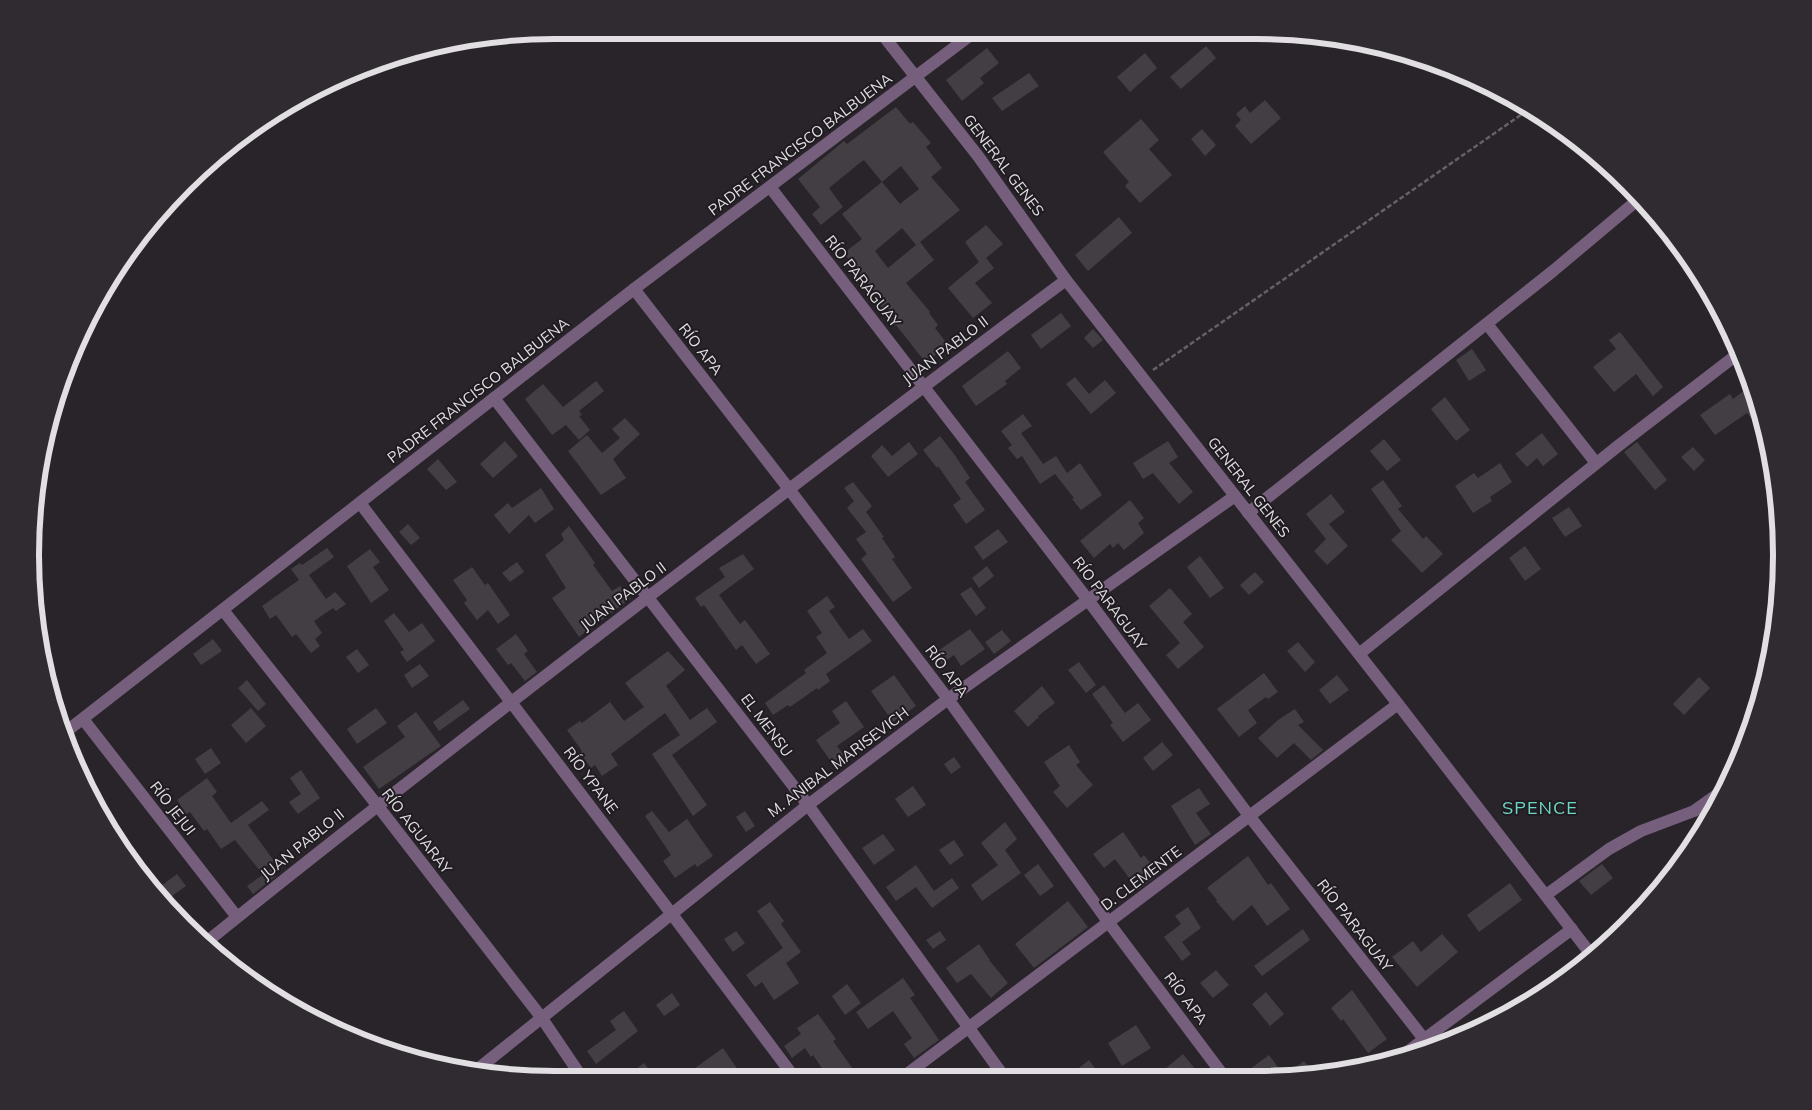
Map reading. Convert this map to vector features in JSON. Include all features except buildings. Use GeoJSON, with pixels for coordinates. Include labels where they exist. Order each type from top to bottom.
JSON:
{"type":"FeatureCollection","features":[{"type":"Feature","properties":{"kind":"street","name":"GENERAL GENES"},"geometry":{"type":"LineString","coordinates":[[886,39],[978,156],[1066,280],[1588,951]]}},
{"type":"Feature","properties":{"kind":"street","name":"PADRE FRANCISCO BALBUENA"},"geometry":{"type":"LineString","coordinates":[[69,729],[634,289],[965,39]]}},
{"type":"Feature","properties":{"kind":"street","name":"RÍO PARAGUAY"},"geometry":{"type":"LineString","coordinates":[[770,187],[1088,600],[1250,817],[1424,1039]]}},
{"type":"Feature","properties":{"kind":"street"},"geometry":{"type":"LineString","coordinates":[[1248,513],[1488,324],[1634,203]]}},
{"type":"Feature","properties":{"kind":"street","name":"JUAN PABLO II"},"geometry":{"type":"LineString","coordinates":[[210,939],[377,805],[511,701],[923,386],[1066,280]]}},
{"type":"Feature","properties":{"kind":"street","name":"RÍO APA"},"geometry":{"type":"LineString","coordinates":[[634,289],[789,488],[948,699],[1109,923],[1220,1071]]}},
{"type":"Feature","properties":{"kind":"street"},"geometry":{"type":"LineString","coordinates":[[1488,324],[1596,463]]}},
{"type":"Feature","properties":{"kind":"street"},"geometry":{"type":"LineString","coordinates":[[1359,654],[1596,463],[1734,357]]}},
{"type":"Feature","properties":{"kind":"street","name":"EL MENSU"},"geometry":{"type":"LineString","coordinates":[[494,398],[808,805],[1000,1071]]}},
{"type":"Feature","properties":{"kind":"street","name":"M. ANIBAL MARISEVICH"},"geometry":{"type":"LineString","coordinates":[[481,1066],[808,805],[948,699],[1235,496]]}},
{"type":"Feature","properties":{"kind":"street","name":"RÍO YPANE"},"geometry":{"type":"LineString","coordinates":[[360,503],[790,1071]]}},
{"type":"Feature","properties":{"kind":"street","name":"RÍO AGUARAY"},"geometry":{"type":"LineString","coordinates":[[223,610],[541,1017],[578,1071]]}},
{"type":"Feature","properties":{"kind":"street","name":"D. CLEMENTE"},"geometry":{"type":"LineString","coordinates":[[912,1071],[1398,704]]}},
{"type":"Feature","properties":{"kind":"street","name":"RÍO JEJUI"},"geometry":{"type":"LineString","coordinates":[[83,718],[238,917]]}},
{"type":"Feature","properties":{"kind":"street"},"geometry":{"type":"LineString","coordinates":[[1546,895],[1608,849],[1641,831],[1694,811],[1712,798]]}},
{"type":"Feature","properties":{"kind":"street"},"geometry":{"type":"LineString","coordinates":[[1414,1047],[1572,929]]}},
{"type":"Feature","properties":{"kind":"path"},"geometry":{"type":"LineString","coordinates":[[1142,377],[1523,113]]}},
{"type":"Feature","properties":{"kind":"district","name":"SPENCE"},"geometry":{"type":"Point","coordinates":[1540,807]}}]}
